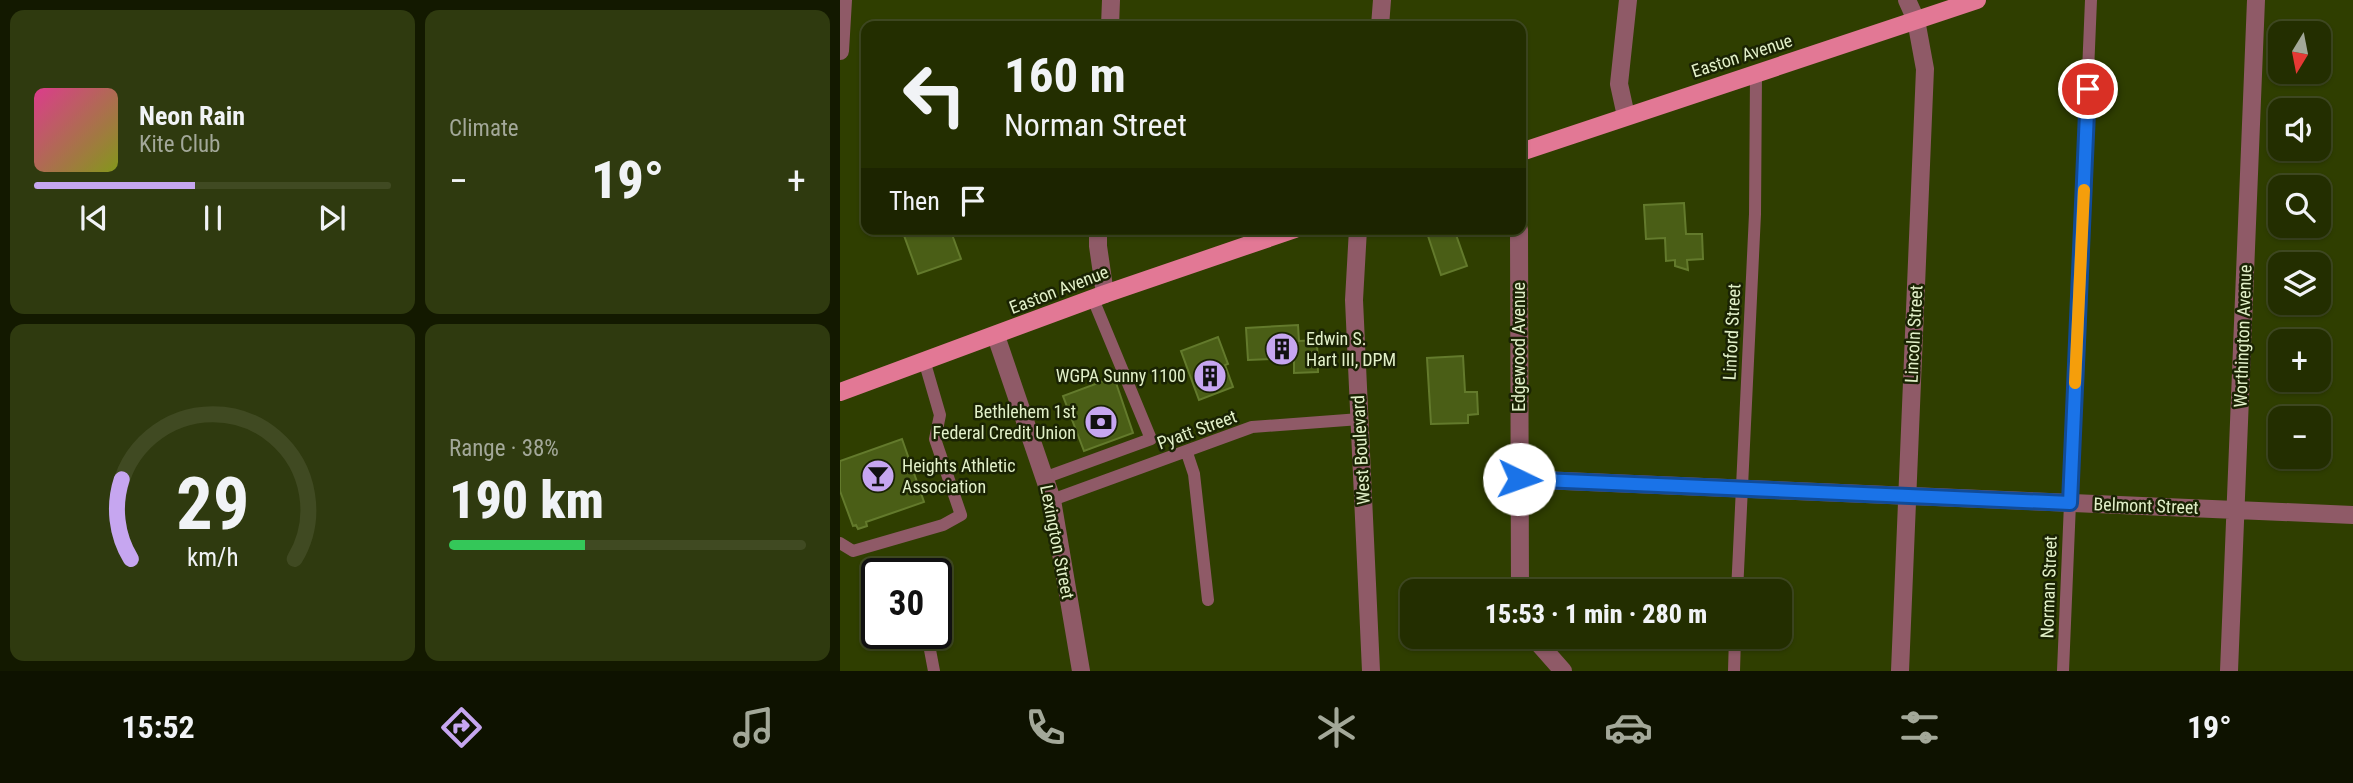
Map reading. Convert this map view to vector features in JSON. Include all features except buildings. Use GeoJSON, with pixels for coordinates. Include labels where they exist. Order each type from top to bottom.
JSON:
{"type":"FeatureCollection","features":[{"type":"Feature","properties":{"kind":"main road","name":"Easton Avenue"},"geometry":{"type":"LineString","coordinates":[[1526,150],[1977,0]]}},
{"type":"Feature","properties":{"kind":"main road","name":"Easton Avenue"},"geometry":{"type":"LineString","coordinates":[[840,392],[1278,235]]}},
{"type":"Feature","properties":{"kind":"street"},"geometry":{"type":"LineString","coordinates":[[840,51],[843,0]]}},
{"type":"Feature","properties":{"kind":"street"},"geometry":{"type":"LineString","coordinates":[[1110,21],[1111,0]]}},
{"type":"Feature","properties":{"kind":"street"},"geometry":{"type":"LineString","coordinates":[[1380,21],[1382,0]]}},
{"type":"Feature","properties":{"kind":"street"},"geometry":{"type":"LineString","coordinates":[[1626,116],[1619,84],[1628,0]]}},
{"type":"Feature","properties":{"kind":"street","name":"Lincoln Street"},"geometry":{"type":"LineString","coordinates":[[1900,671],[1926,69],[1916,20],[1907,0]]}},
{"type":"Feature","properties":{"kind":"street","name":"Worthington Avenue"},"geometry":{"type":"LineString","coordinates":[[2229,671],[2256,0]]}},
{"type":"Feature","properties":{"kind":"street"},"geometry":{"type":"LineString","coordinates":[[1098,235],[1099,297]]}},
{"type":"Feature","properties":{"kind":"street","name":"West Boulevard"},"geometry":{"type":"LineString","coordinates":[[1358,235],[1354,300],[1371,671]]}},
{"type":"Feature","properties":{"kind":"street","name":"Edgewood Avenue"},"geometry":{"type":"LineString","coordinates":[[1519,235],[1520,579]]}},
{"type":"Feature","properties":{"kind":"street","name":"Lexington Street"},"geometry":{"type":"LineString","coordinates":[[996,337],[1052,500],[1082,671]]}},
{"type":"Feature","properties":{"kind":"street","name":"Belmont Street"},"geometry":{"type":"LineString","coordinates":[[1519,479],[2353,515]]}},
{"type":"Feature","properties":{"kind":"street"},"geometry":{"type":"LineString","coordinates":[[1544,649],[1563,671]]}},
{"type":"Feature","properties":{"kind":"lane","name":"Norman Street"},"geometry":{"type":"LineString","coordinates":[[2063,671],[2091,0]]}},
{"type":"Feature","properties":{"kind":"lane","name":"Linford Street"},"geometry":{"type":"LineString","coordinates":[[1738,579],[1755,214],[1756,74]]}},
{"type":"Feature","properties":{"kind":"lane"},"geometry":{"type":"LineString","coordinates":[[1044,478],[1151,439],[1099,297]]}},
{"type":"Feature","properties":{"kind":"lane"},"geometry":{"type":"LineString","coordinates":[[840,543],[853,551],[943,525],[961,515],[935,439],[940,415],[924,360]]}},
{"type":"Feature","properties":{"kind":"lane","name":"Pyatt Street"},"geometry":{"type":"LineString","coordinates":[[1052,500],[1252,428],[1360,419]]}},
{"type":"Feature","properties":{"kind":"lane"},"geometry":{"type":"LineString","coordinates":[[1187,453],[1194,474],[1208,600]]}},
{"type":"Feature","properties":{"kind":"lane"},"geometry":{"type":"LineString","coordinates":[[930,649],[934,671]]}},
{"type":"Feature","properties":{"kind":"lane"},"geometry":{"type":"LineString","coordinates":[[1734,671],[1735,649]]}},
{"type":"Feature","properties":{"kind":"slow traffic"},"geometry":{"type":"LineString","coordinates":[[2075,383],[2084,190]]}},
{"type":"Feature","properties":{"kind":"place","name":"Edwin S. Hart III, DPM"},"geometry":{"type":"Point","coordinates":[1282,349]}},
{"type":"Feature","properties":{"kind":"place","name":"WGPA Sunny 1100"},"geometry":{"type":"Point","coordinates":[1210,376]}},
{"type":"Feature","properties":{"kind":"place","name":"Bethlehem 1st Federal Credit Union"},"geometry":{"type":"Point","coordinates":[1101,422]}},
{"type":"Feature","properties":{"kind":"place","name":"Heights Athletic Association"},"geometry":{"type":"Point","coordinates":[878,476]}},
{"type":"Feature","properties":{"kind":"route"},"geometry":{"type":"LineString","coordinates":[[1519,479],[2070,503],[2088,89]]}}]}
